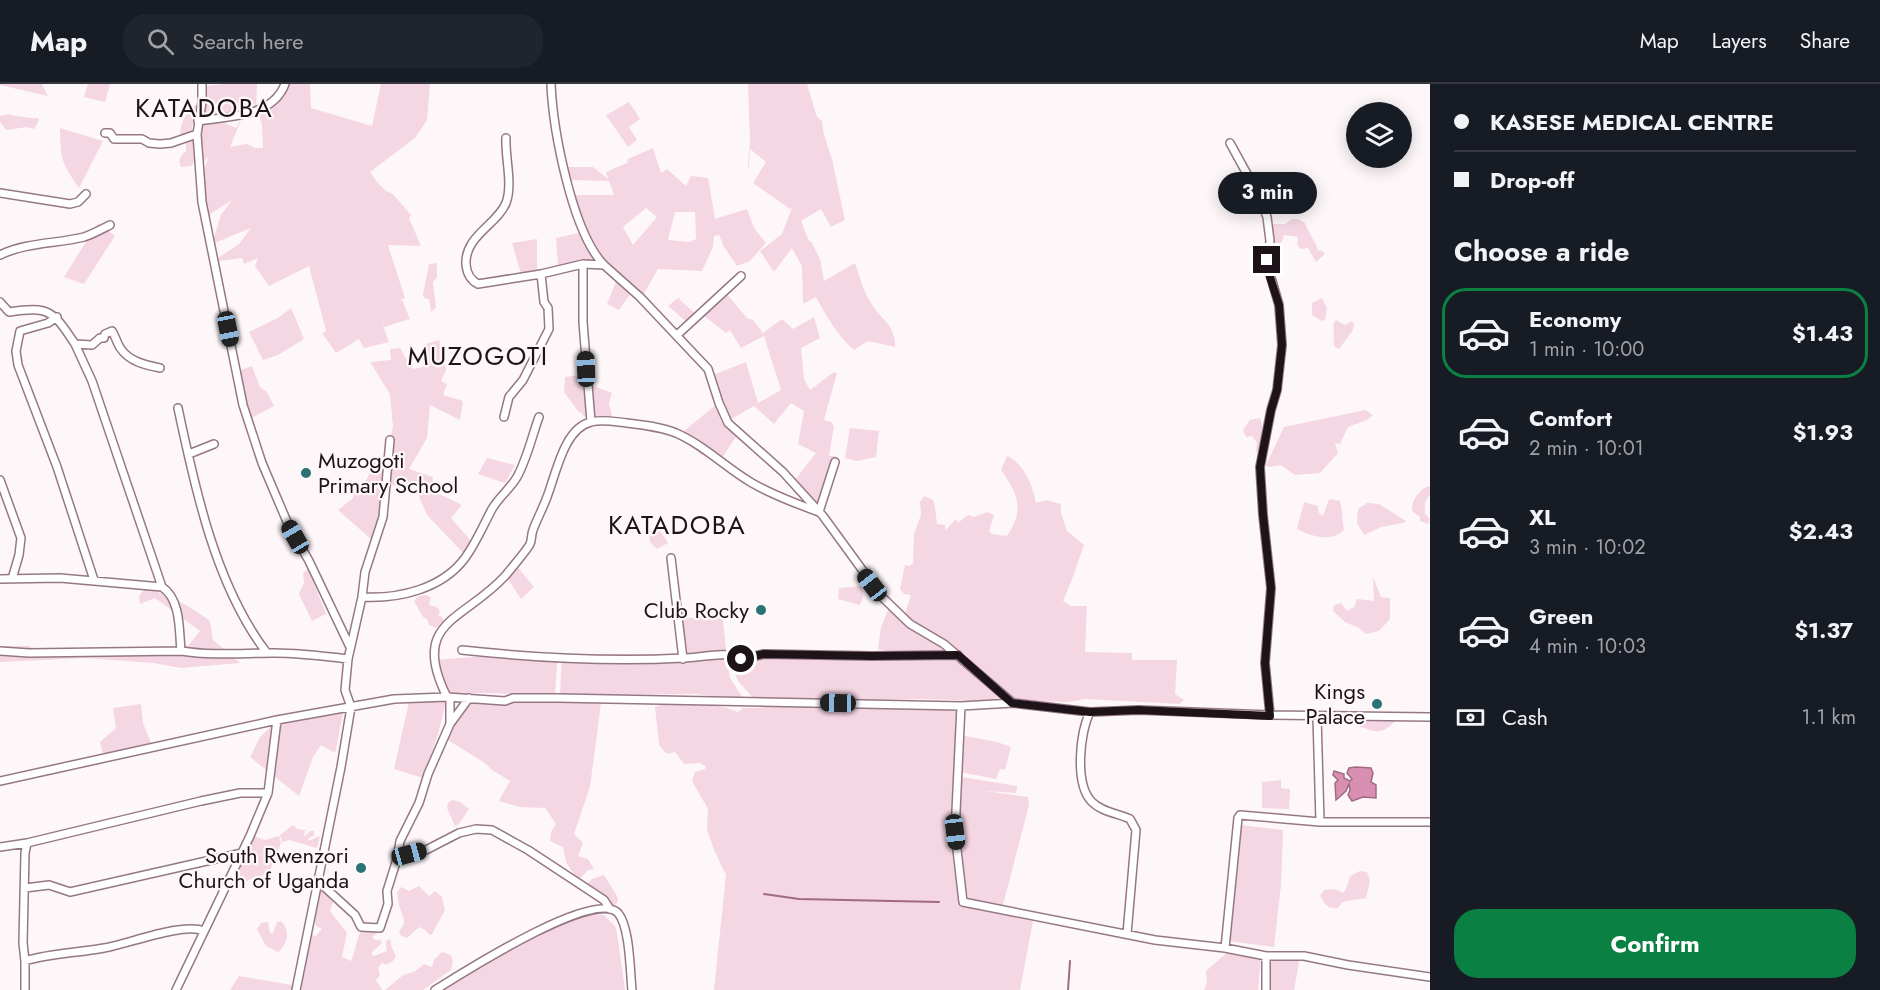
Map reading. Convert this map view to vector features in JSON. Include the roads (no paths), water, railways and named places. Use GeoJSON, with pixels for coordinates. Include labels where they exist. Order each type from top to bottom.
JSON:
{"type":"FeatureCollection","features":[{"type":"Feature","properties":{"kind":"street"},"geometry":{"type":"LineString","coordinates":[[202,84],[197,134],[202,202],[245,414],[262,463],[288,524],[309,561],[350,646]]}},
{"type":"Feature","properties":{"kind":"street"},"geometry":{"type":"LineString","coordinates":[[198,121],[256,112],[278,97],[285,84]]}},
{"type":"Feature","properties":{"kind":"street"},"geometry":{"type":"LineString","coordinates":[[551,84],[553,121],[570,192],[590,245],[597,257],[677,335],[709,370],[728,423],[783,472],[819,512],[882,597],[910,624],[944,644],[1012,703]]}},
{"type":"Feature","properties":{"kind":"street"},"geometry":{"type":"LineString","coordinates":[[105,133],[110,134],[114,139],[142,140],[160,144],[171,143],[197,134]]}},
{"type":"Feature","properties":{"kind":"street"},"geometry":{"type":"LineString","coordinates":[[506,138],[508,189],[506,203],[471,246],[467,256],[467,274],[478,284],[586,264],[604,265]]}},
{"type":"Feature","properties":{"kind":"street"},"geometry":{"type":"LineString","coordinates":[[1230,142],[1268,217],[1270,241],[1267,264],[1279,305],[1282,345],[1277,390],[1260,467],[1271,588],[1265,663],[1270,716]]}},
{"type":"Feature","properties":{"kind":"street"},"geometry":{"type":"LineString","coordinates":[[0,194],[70,204],[78,202],[86,194]]}},
{"type":"Feature","properties":{"kind":"street"},"geometry":{"type":"LineString","coordinates":[[0,255],[12,249],[85,236],[110,225]]}},
{"type":"Feature","properties":{"kind":"street"},"geometry":{"type":"LineString","coordinates":[[590,245],[586,264],[583,322],[591,422]]}},
{"type":"Feature","properties":{"kind":"street"},"geometry":{"type":"LineString","coordinates":[[504,417],[509,397],[524,380],[549,329],[548,308],[544,302],[541,274]]}},
{"type":"Feature","properties":{"kind":"street"},"geometry":{"type":"LineString","coordinates":[[677,335],[741,276]]}},
{"type":"Feature","properties":{"kind":"street"},"geometry":{"type":"LineString","coordinates":[[0,302],[9,312],[36,309],[57,317],[75,344],[92,381],[162,587]]}},
{"type":"Feature","properties":{"kind":"street"},"geometry":{"type":"LineString","coordinates":[[57,317],[48,323],[20,331],[16,357],[57,467],[94,580]]}},
{"type":"Feature","properties":{"kind":"street"},"geometry":{"type":"LineString","coordinates":[[75,344],[92,345],[100,338],[104,338],[107,332],[112,331],[119,347],[128,356],[144,365],[160,369]]}},
{"type":"Feature","properties":{"kind":"street"},"geometry":{"type":"LineString","coordinates":[[178,408],[198,498],[217,555],[246,624],[267,653]]}},
{"type":"Feature","properties":{"kind":"street"},"geometry":{"type":"LineString","coordinates":[[362,597],[408,594],[420,590],[456,568],[475,543],[492,508],[516,479],[540,417]]}},
{"type":"Feature","properties":{"kind":"street"},"geometry":{"type":"LineString","coordinates":[[450,724],[449,697],[434,666],[434,653],[440,633],[452,618],[488,592],[505,576],[530,544],[532,533],[566,444],[576,430],[591,422],[609,421],[652,426],[678,434],[755,484],[819,512]]}},
{"type":"Feature","properties":{"kind":"street"},"geometry":{"type":"LineString","coordinates":[[296,990],[319,882],[351,707],[345,690],[348,659],[362,597],[365,572],[383,517],[390,440]]}},
{"type":"Feature","properties":{"kind":"street"},"geometry":{"type":"LineString","coordinates":[[189,454],[213,444]]}},
{"type":"Feature","properties":{"kind":"street"},"geometry":{"type":"LineString","coordinates":[[819,512],[835,462]]}},
{"type":"Feature","properties":{"kind":"street"},"geometry":{"type":"LineString","coordinates":[[0,480],[21,538],[12,579]]}},
{"type":"Feature","properties":{"kind":"street"},"geometry":{"type":"LineString","coordinates":[[671,558],[682,658]]}},
{"type":"Feature","properties":{"kind":"street"},"geometry":{"type":"LineString","coordinates":[[0,579],[60,578],[162,587],[169,591],[177,611],[181,651]]}},
{"type":"Feature","properties":{"kind":"street"},"geometry":{"type":"LineString","coordinates":[[462,650],[553,659],[682,658],[732,654],[741,659],[764,654],[958,655]]}},
{"type":"Feature","properties":{"kind":"street"},"geometry":{"type":"LineString","coordinates":[[0,651],[181,651],[231,655],[267,653],[348,659]]}},
{"type":"Feature","properties":{"kind":"street"},"geometry":{"type":"LineString","coordinates":[[0,782],[277,720],[394,699],[449,697],[505,701],[513,698],[701,700],[961,706],[1012,703],[1090,712],[1138,710],[1270,716],[1430,717]]}},
{"type":"Feature","properties":{"kind":"street"},"geometry":{"type":"LineString","coordinates":[[319,882],[355,915],[361,927],[380,928],[388,903],[387,891],[397,859],[399,842],[419,803],[428,774],[450,724],[469,698]]}},
{"type":"Feature","properties":{"kind":"street"},"geometry":{"type":"LineString","coordinates":[[961,706],[955,832],[963,902],[1127,934],[1266,956],[1305,956],[1430,977]]}},
{"type":"Feature","properties":{"kind":"street"},"geometry":{"type":"LineString","coordinates":[[1090,712],[1085,722],[1082,742],[1083,787],[1092,802],[1105,810],[1130,819],[1136,830],[1127,934]]}},
{"type":"Feature","properties":{"kind":"street"},"geometry":{"type":"LineString","coordinates":[[1317,716],[1320,822]]}},
{"type":"Feature","properties":{"kind":"street"},"geometry":{"type":"LineString","coordinates":[[176,990],[242,853],[268,793],[277,720]]}},
{"type":"Feature","properties":{"kind":"street"},"geometry":{"type":"LineString","coordinates":[[0,848],[201,801],[240,794],[268,793]]}},
{"type":"Feature","properties":{"kind":"street"},"geometry":{"type":"LineString","coordinates":[[1225,948],[1240,815],[1320,822],[1430,822]]}},
{"type":"Feature","properties":{"kind":"street"},"geometry":{"type":"LineString","coordinates":[[397,859],[426,850],[459,833],[476,830],[492,830],[528,850],[604,900],[610,909],[619,914],[625,929],[632,990]]}},
{"type":"Feature","properties":{"kind":"street"},"geometry":{"type":"LineString","coordinates":[[25,990],[23,943],[27,843]]}},
{"type":"Feature","properties":{"kind":"street"},"geometry":{"type":"LineString","coordinates":[[24,888],[49,885],[70,892],[242,853]]}},
{"type":"Feature","properties":{"kind":"street"},"geometry":{"type":"LineString","coordinates":[[435,990],[483,960],[564,918],[589,911],[610,909]]}},
{"type":"Feature","properties":{"kind":"street"},"geometry":{"type":"LineString","coordinates":[[25,961],[105,948],[168,932],[193,928],[204,931]]}},
{"type":"Feature","properties":{"kind":"street"},"geometry":{"type":"LineString","coordinates":[[1266,956],[1266,990]]}},
{"type":"Feature","properties":{"kind":"waterway"},"geometry":{"type":"LineString","coordinates":[[764,894],[799,899],[939,902]]}},
{"type":"Feature","properties":{"kind":"waterway"},"geometry":{"type":"LineString","coordinates":[[1068,990],[1070,961]]}},
{"type":"Feature","properties":{"kind":"place","name":"Muzogoti Primary School"},"geometry":{"type":"Point","coordinates":[306,473]}},
{"type":"Feature","properties":{"kind":"place","name":"Club Rocky"},"geometry":{"type":"Point","coordinates":[761,610]}},
{"type":"Feature","properties":{"kind":"place","name":"Kings Palace"},"geometry":{"type":"Point","coordinates":[1377,704]}},
{"type":"Feature","properties":{"kind":"place","name":"South Rwenzori Church of Uganda"},"geometry":{"type":"Point","coordinates":[361,868]}},
{"type":"Feature","properties":{"kind":"district","name":"KATADOBA"},"geometry":{"type":"Point","coordinates":[204,108]}},
{"type":"Feature","properties":{"kind":"district","name":"MUZOGOTI"},"geometry":{"type":"Point","coordinates":[478,356]}},
{"type":"Feature","properties":{"kind":"district","name":"KATADOBA"},"geometry":{"type":"Point","coordinates":[677,525]}}]}
